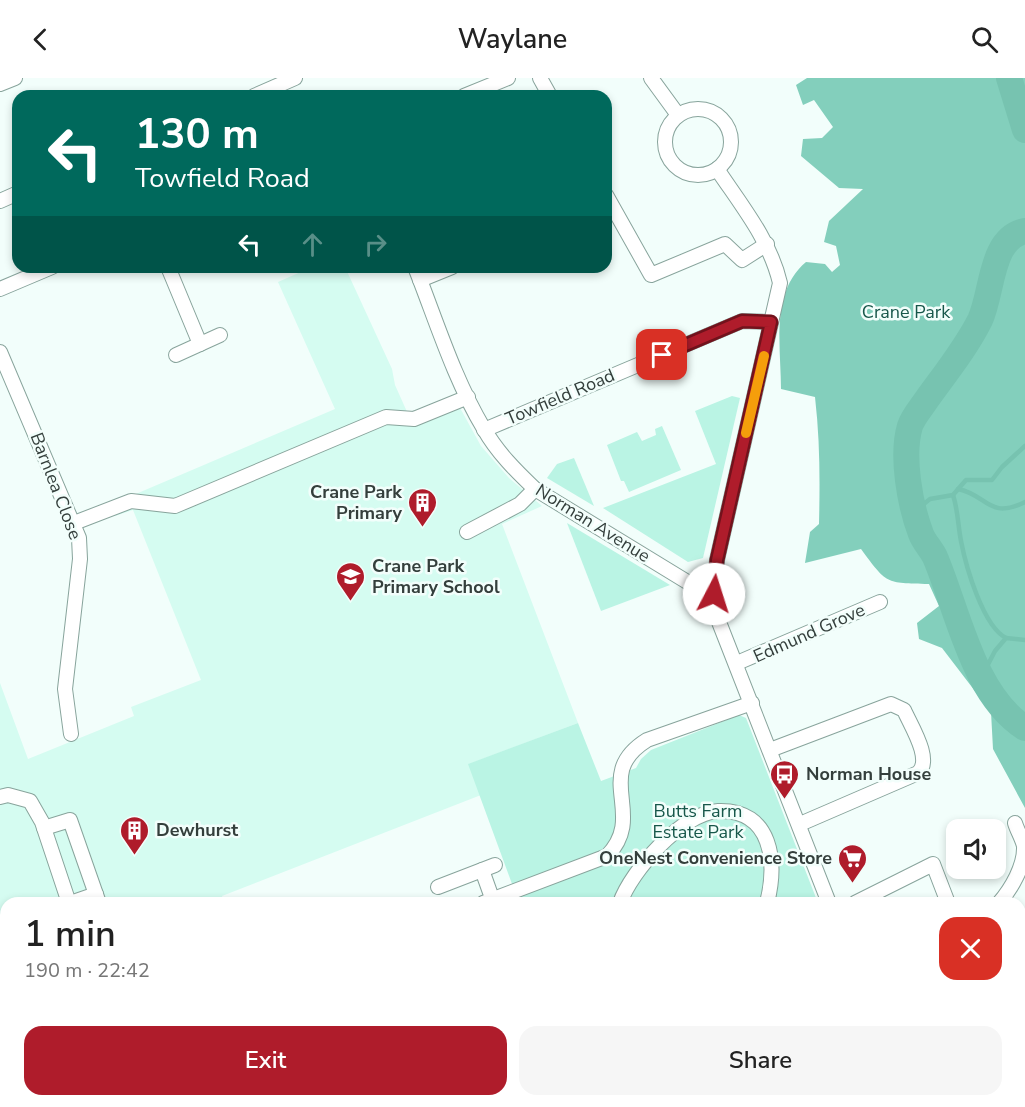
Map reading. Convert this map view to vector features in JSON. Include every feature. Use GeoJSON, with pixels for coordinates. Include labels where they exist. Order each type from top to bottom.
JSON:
{"type":"FeatureCollection","features":[{"type":"Feature","properties":{"kind":"street"},"geometry":{"type":"LineString","coordinates":[[0,84],[15,78]]}},
{"type":"Feature","properties":{"kind":"street"},"geometry":{"type":"LineString","coordinates":[[268,90],[295,78]]}},
{"type":"Feature","properties":{"kind":"street"},"geometry":{"type":"LineString","coordinates":[[479,90],[508,78]]}},
{"type":"Feature","properties":{"kind":"street"},"geometry":{"type":"LineString","coordinates":[[651,78],[678,115]]}},
{"type":"Feature","properties":{"kind":"street"},"geometry":{"type":"LineString","coordinates":[[698,108],[708,110],[725,122],[732,142],[730,153],[717,169],[695,175],[675,165],[668,156],[666,134],[678,115],[698,108]]}},
{"type":"Feature","properties":{"kind":"street"},"geometry":{"type":"LineString","coordinates":[[717,169],[767,244],[774,259],[780,283],[717,560],[714,594],[717,617],[737,663],[827,897]]}},
{"type":"Feature","properties":{"kind":"street"},"geometry":{"type":"LineString","coordinates":[[612,206],[651,275],[725,244],[742,260],[767,244]]}},
{"type":"Feature","properties":{"kind":"street"},"geometry":{"type":"LineString","coordinates":[[0,289],[38,273]]}},
{"type":"Feature","properties":{"kind":"street"},"geometry":{"type":"LineString","coordinates":[[170,273],[200,344]]}},
{"type":"Feature","properties":{"kind":"street","name":"Norman Avenue"},"geometry":{"type":"LineString","coordinates":[[417,273],[484,430],[513,468],[535,489],[707,594],[714,594]]}},
{"type":"Feature","properties":{"kind":"street","name":"Towfield Road"},"geometry":{"type":"LineString","coordinates":[[484,430],[742,321],[771,322]]}},
{"type":"Feature","properties":{"kind":"street"},"geometry":{"type":"LineString","coordinates":[[176,355],[220,335]]}},
{"type":"Feature","properties":{"kind":"street","name":"Barnlea Close"},"geometry":{"type":"LineString","coordinates":[[0,352],[79,538],[80,559],[65,689],[71,734]]}},
{"type":"Feature","properties":{"kind":"street"},"geometry":{"type":"LineString","coordinates":[[74,523],[131,501],[148,505],[175,506],[386,417],[414,419],[468,397]]}},
{"type":"Feature","properties":{"kind":"street"},"geometry":{"type":"LineString","coordinates":[[467,532],[520,504],[535,489]]}},
{"type":"Feature","properties":{"kind":"street","name":"Edmund Grove"},"geometry":{"type":"LineString","coordinates":[[737,663],[880,602]]}},
{"type":"Feature","properties":{"kind":"street"},"geometry":{"type":"LineString","coordinates":[[499,897],[607,856],[618,845],[624,830],[619,777],[624,761],[634,748],[647,740],[752,703]]}},
{"type":"Feature","properties":{"kind":"street"},"geometry":{"type":"LineString","coordinates":[[770,750],[891,704],[904,710],[926,761],[918,773],[800,824]]}},
{"type":"Feature","properties":{"kind":"street"},"geometry":{"type":"LineString","coordinates":[[0,798],[8,795],[30,801],[44,828],[68,897]]}},
{"type":"Feature","properties":{"kind":"street"},"geometry":{"type":"LineString","coordinates":[[623,897],[638,872],[663,843],[693,820],[717,811],[748,819],[759,825],[766,838],[773,869],[768,897]]}},
{"type":"Feature","properties":{"kind":"street"},"geometry":{"type":"LineString","coordinates":[[44,828],[70,820],[97,897]]}},
{"type":"Feature","properties":{"kind":"street"},"geometry":{"type":"LineString","coordinates":[[1003,897],[1016,880],[1023,865],[1024,847],[1015,823]]}},
{"type":"Feature","properties":{"kind":"street"},"geometry":{"type":"LineString","coordinates":[[880,897],[933,864],[946,897]]}},
{"type":"Feature","properties":{"kind":"street"},"geometry":{"type":"LineString","coordinates":[[438,887],[489,868],[488,897]]}},
{"type":"Feature","properties":{"kind":"shaded area","name":"Crane Park Primary School"},"geometry":{"type":"Polygon","coordinates":[[[298,273],[348,273],[392,369],[395,385],[408,414],[454,397],[481,446],[509,478],[542,506],[502,524],[578,723],[469,764],[481,795],[222,897],[0,897],[0,683],[28,759],[134,716],[131,707],[201,680],[133,510],[115,516],[110,505],[335,409],[278,282],[298,273]]]}},
{"type":"Feature","properties":{"kind":"green space","name":"Crane Park"},"geometry":{"type":"Polygon","coordinates":[[[807,78],[1025,78],[1025,808],[993,749],[991,712],[942,648],[919,639],[917,623],[939,606],[929,584],[903,583],[888,579],[876,569],[861,549],[805,563],[810,532],[819,524],[817,413],[815,397],[781,389],[779,338],[782,304],[795,274],[806,262],[825,264],[832,272],[840,265],[836,246],[824,242],[829,221],[863,189],[839,188],[801,156],[803,139],[822,138],[833,127],[814,100],[803,105],[796,85],[807,78]]]}},
{"type":"Feature","properties":{"kind":"green space"},"geometry":{"type":"Polygon","coordinates":[[[732,396],[740,398],[703,558],[688,562],[603,508],[716,464],[695,411],[732,396]]]}},
{"type":"Feature","properties":{"kind":"green space"},"geometry":{"type":"Polygon","coordinates":[[[662,426],[681,470],[629,492],[624,481],[621,481],[607,445],[637,432],[642,441],[656,435],[655,429],[662,426]]]}},
{"type":"Feature","properties":{"kind":"green space"},"geometry":{"type":"Polygon","coordinates":[[[574,458],[594,506],[547,478],[557,464],[574,458]]]}},
{"type":"Feature","properties":{"kind":"green space"},"geometry":{"type":"Polygon","coordinates":[[[567,523],[670,585],[601,611],[567,523]]]}},
{"type":"Feature","properties":{"kind":"green space","name":"Butts Farm Estate Park"},"geometry":{"type":"Polygon","coordinates":[[[739,715],[746,718],[816,897],[517,897],[468,764],[578,723],[601,781],[636,768],[641,759],[651,750],[739,715]]]}},
{"type":"Feature","properties":{"kind":"waterway"},"geometry":{"type":"LineString","coordinates":[[1009,78],[1025,130]]}},
{"type":"Feature","properties":{"kind":"waterway"},"geometry":{"type":"LineString","coordinates":[[1025,231],[1014,236],[1005,244],[999,255],[980,320],[962,351],[913,419],[907,438],[906,451],[910,495],[917,522],[922,537],[935,557],[969,650],[992,695],[1007,713],[1025,728]]}},
{"type":"Feature","properties":{"kind":"waterway"},"geometry":{"type":"LineString","coordinates":[[915,511],[930,499],[953,495],[966,480],[992,480],[1002,467],[1025,446]]}},
{"type":"Feature","properties":{"kind":"waterway"},"geometry":{"type":"LineString","coordinates":[[958,489],[995,507],[1013,507],[1025,502]]}},
{"type":"Feature","properties":{"kind":"waterway"},"geometry":{"type":"LineString","coordinates":[[953,495],[963,552],[971,580],[990,621],[1006,638]]}},
{"type":"Feature","properties":{"kind":"waterway"},"geometry":{"type":"LineString","coordinates":[[982,676],[995,651],[1006,638],[1025,640]]}},
{"type":"Feature","properties":{"kind":"slow traffic"},"geometry":{"type":"LineString","coordinates":[[746,433],[764,356]]}},
{"type":"Feature","properties":{"kind":"place","name":"Crane Park Primary"},"geometry":{"type":"Point","coordinates":[423,528]}},
{"type":"Feature","properties":{"kind":"place","name":"Crane Park Primary School"},"geometry":{"type":"Point","coordinates":[351,602]}},
{"type":"Feature","properties":{"kind":"place","name":"Norman House"},"geometry":{"type":"Point","coordinates":[785,800]}},
{"type":"Feature","properties":{"kind":"place","name":"Dewhurst"},"geometry":{"type":"Point","coordinates":[135,856]}},
{"type":"Feature","properties":{"kind":"place","name":"OneNest Convenience Store"},"geometry":{"type":"Point","coordinates":[853,884]}},
{"type":"Feature","properties":{"kind":"route"},"geometry":{"type":"LineString","coordinates":[[662,355],[742,321],[771,322],[717,560],[714,594]]}}]}
